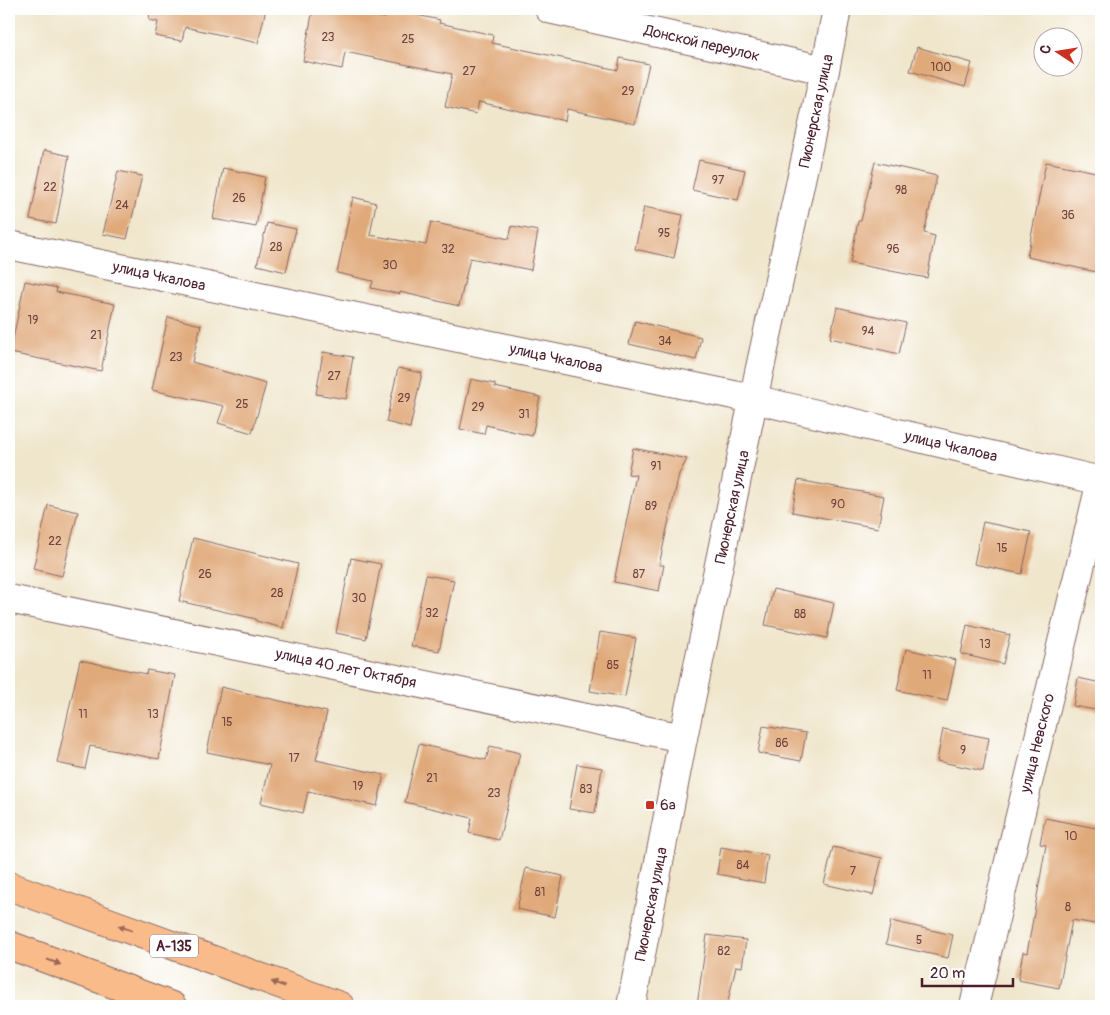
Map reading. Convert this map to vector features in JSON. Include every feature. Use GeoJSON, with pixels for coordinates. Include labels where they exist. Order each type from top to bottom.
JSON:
{"type":"FeatureCollection","features":[{"type":"Feature","properties":{"kind":"highway","name":"А-135"},"geometry":{"type":"LineString","coordinates":[[9,886],[340,1006]]}},
{"type":"Feature","properties":{"kind":"highway"},"geometry":{"type":"LineString","coordinates":[[9,945],[172,1006]]}},
{"type":"Feature","properties":{"kind":"street","name":"Донской переулок"},"geometry":{"type":"LineString","coordinates":[[549,9],[825,70]]}},
{"type":"Feature","properties":{"kind":"street","name":"Пионерская улица"},"geometry":{"type":"LineString","coordinates":[[631,1006],[683,738],[753,399],[837,9]]}},
{"type":"Feature","properties":{"kind":"street","name":"улица Чкалова"},"geometry":{"type":"LineString","coordinates":[[9,245],[753,399],[1101,481]]}},
{"type":"Feature","properties":{"kind":"street","name":"улица Невского"},"geometry":{"type":"LineString","coordinates":[[974,1006],[1101,481]]}},
{"type":"Feature","properties":{"kind":"street","name":"улица 40 лет Октября"},"geometry":{"type":"LineString","coordinates":[[9,599],[683,738]]}},
{"type":"Feature","properties":{"kind":"building"},"geometry":{"type":"Polygon","coordinates":[[[150,9],[266,9],[258,43],[185,27],[182,41],[155,36],[158,22],[149,20],[150,9]]]}},
{"type":"Feature","properties":{"kind":"building"},"geometry":{"type":"Polygon","coordinates":[[[313,9],[336,9],[385,18],[388,9],[440,20],[439,23],[493,35],[492,43],[618,70],[620,58],[649,64],[635,124],[567,109],[565,121],[479,102],[476,114],[445,107],[452,74],[345,52],[342,69],[303,61],[313,9]]]}},
{"type":"Feature","properties":{"kind":"building"},"geometry":{"type":"Polygon","coordinates":[[[917,47],[972,63],[965,87],[910,71],[917,47]]]}},
{"type":"Feature","properties":{"kind":"building"},"geometry":{"type":"Polygon","coordinates":[[[44,150],[69,156],[56,224],[30,219],[44,150]]]}},
{"type":"Feature","properties":{"kind":"building"},"geometry":{"type":"Polygon","coordinates":[[[699,160],[745,170],[738,200],[692,190],[699,160]]]}},
{"type":"Feature","properties":{"kind":"building"},"geometry":{"type":"Polygon","coordinates":[[[875,162],[937,176],[924,233],[935,236],[927,278],[850,263],[858,221],[861,221],[875,162]]]}},
{"type":"Feature","properties":{"kind":"building"},"geometry":{"type":"Polygon","coordinates":[[[1046,162],[1101,173],[1101,273],[1027,257],[1046,162]]]}},
{"type":"Feature","properties":{"kind":"building"},"geometry":{"type":"Polygon","coordinates":[[[223,168],[265,177],[256,227],[213,219],[223,168]]]}},
{"type":"Feature","properties":{"kind":"building"},"geometry":{"type":"Polygon","coordinates":[[[118,171],[142,176],[127,239],[103,234],[118,171]]]}},
{"type":"Feature","properties":{"kind":"building"},"geometry":{"type":"Polygon","coordinates":[[[353,197],[376,203],[370,235],[426,245],[431,222],[509,239],[512,226],[538,231],[531,270],[470,258],[459,306],[400,292],[400,294],[371,288],[373,281],[337,273],[353,197]]]}},
{"type":"Feature","properties":{"kind":"building"},"geometry":{"type":"Polygon","coordinates":[[[644,207],[683,215],[674,258],[635,249],[644,207]]]}},
{"type":"Feature","properties":{"kind":"building"},"geometry":{"type":"Polygon","coordinates":[[[267,223],[296,229],[286,272],[257,265],[267,223]]]}},
{"type":"Feature","properties":{"kind":"building"},"geometry":{"type":"Polygon","coordinates":[[[25,281],[57,288],[56,292],[115,304],[101,371],[10,353],[25,281]]]}},
{"type":"Feature","properties":{"kind":"building"},"geometry":{"type":"Polygon","coordinates":[[[837,307],[906,323],[899,354],[830,338],[837,307]]]}},
{"type":"Feature","properties":{"kind":"building"},"geometry":{"type":"Polygon","coordinates":[[[168,317],[201,325],[192,362],[266,384],[252,433],[218,423],[224,406],[152,390],[168,317]]]}},
{"type":"Feature","properties":{"kind":"building"},"geometry":{"type":"Polygon","coordinates":[[[635,321],[701,337],[696,360],[629,344],[635,321]]]}},
{"type":"Feature","properties":{"kind":"building"},"geometry":{"type":"Polygon","coordinates":[[[323,352],[353,357],[346,399],[316,394],[323,352]]]}},
{"type":"Feature","properties":{"kind":"building"},"geometry":{"type":"Polygon","coordinates":[[[398,368],[422,373],[410,428],[386,422],[398,368]]]}},
{"type":"Feature","properties":{"kind":"building"},"geometry":{"type":"Polygon","coordinates":[[[471,379],[495,384],[495,387],[540,397],[532,436],[486,425],[484,434],[460,429],[471,379]]]}},
{"type":"Feature","properties":{"kind":"building"},"geometry":{"type":"Polygon","coordinates":[[[633,448],[687,459],[679,474],[659,565],[664,565],[659,591],[614,582],[636,475],[628,474],[633,448]]]}},
{"type":"Feature","properties":{"kind":"building"},"geometry":{"type":"Polygon","coordinates":[[[798,480],[884,496],[878,528],[792,512],[798,480]]]}},
{"type":"Feature","properties":{"kind":"building"},"geometry":{"type":"Polygon","coordinates":[[[48,505],[78,512],[62,576],[33,569],[48,505]]]}},
{"type":"Feature","properties":{"kind":"building"},"geometry":{"type":"Polygon","coordinates":[[[983,522],[1031,532],[1022,574],[974,564],[983,522]]]}},
{"type":"Feature","properties":{"kind":"building"},"geometry":{"type":"Polygon","coordinates":[[[193,538],[298,564],[283,628],[256,621],[256,619],[179,601],[193,538]]]}},
{"type":"Feature","properties":{"kind":"building"},"geometry":{"type":"Polygon","coordinates":[[[351,558],[381,564],[366,639],[336,633],[351,558]]]}},
{"type":"Feature","properties":{"kind":"building"},"geometry":{"type":"Polygon","coordinates":[[[426,575],[454,580],[439,651],[411,646],[426,575]]]}},
{"type":"Feature","properties":{"kind":"building"},"geometry":{"type":"Polygon","coordinates":[[[773,589],[834,603],[827,638],[765,625],[773,589]]]}},
{"type":"Feature","properties":{"kind":"building"},"geometry":{"type":"Polygon","coordinates":[[[967,625],[1010,635],[1003,664],[961,654],[967,625]]]}},
{"type":"Feature","properties":{"kind":"building"},"geometry":{"type":"Polygon","coordinates":[[[600,632],[636,638],[625,697],[590,691],[600,632]]]}},
{"type":"Feature","properties":{"kind":"building"},"geometry":{"type":"Polygon","coordinates":[[[906,649],[956,660],[947,701],[897,690],[906,649]]]}},
{"type":"Feature","properties":{"kind":"building"},"geometry":{"type":"Polygon","coordinates":[[[80,660],[146,674],[147,670],[175,675],[159,759],[90,746],[85,769],[57,763],[80,660]]]}},
{"type":"Feature","properties":{"kind":"building"},"geometry":{"type":"Polygon","coordinates":[[[1078,678],[1101,683],[1101,711],[1073,706],[1078,678]]]}},
{"type":"Feature","properties":{"kind":"building"},"geometry":{"type":"Polygon","coordinates":[[[221,687],[327,712],[316,760],[384,775],[377,806],[308,791],[303,813],[261,803],[270,765],[207,752],[221,687]]]}},
{"type":"Feature","properties":{"kind":"building"},"geometry":{"type":"Polygon","coordinates":[[[763,726],[806,733],[801,761],[758,753],[763,726]]]}},
{"type":"Feature","properties":{"kind":"building"},"geometry":{"type":"Polygon","coordinates":[[[943,729],[989,738],[983,771],[937,761],[943,729]]]}},
{"type":"Feature","properties":{"kind":"building"},"geometry":{"type":"Polygon","coordinates":[[[419,744],[486,760],[490,746],[520,753],[499,840],[469,833],[472,818],[405,802],[419,744]]]}},
{"type":"Feature","properties":{"kind":"building"},"geometry":{"type":"Polygon","coordinates":[[[577,764],[602,768],[595,813],[569,809],[577,764]]]}},
{"type":"Feature","properties":{"kind":"building"},"geometry":{"type":"Polygon","coordinates":[[[1045,818],[1101,829],[1101,925],[1072,920],[1059,988],[1018,980],[1023,952],[1027,953],[1046,845],[1040,844],[1045,818]]]}},
{"type":"Feature","properties":{"kind":"building"},"geometry":{"type":"Polygon","coordinates":[[[721,847],[768,855],[764,883],[717,874],[721,847]]]}},
{"type":"Feature","properties":{"kind":"building"},"geometry":{"type":"Polygon","coordinates":[[[833,847],[882,858],[873,895],[824,884],[833,847]]]}},
{"type":"Feature","properties":{"kind":"building"},"geometry":{"type":"Polygon","coordinates":[[[526,868],[563,876],[555,917],[517,909],[526,868]]]}},
{"type":"Feature","properties":{"kind":"building"},"geometry":{"type":"Polygon","coordinates":[[[891,921],[953,935],[948,958],[886,944],[891,921]]]}},
{"type":"Feature","properties":{"kind":"building"},"geometry":{"type":"Polygon","coordinates":[[[707,935],[746,940],[742,967],[736,966],[727,1006],[697,1006],[707,935]]]}},
{"type":"Feature","properties":{"kind":"place","name":"6а"},"geometry":{"type":"Point","coordinates":[650,805]}}]}
